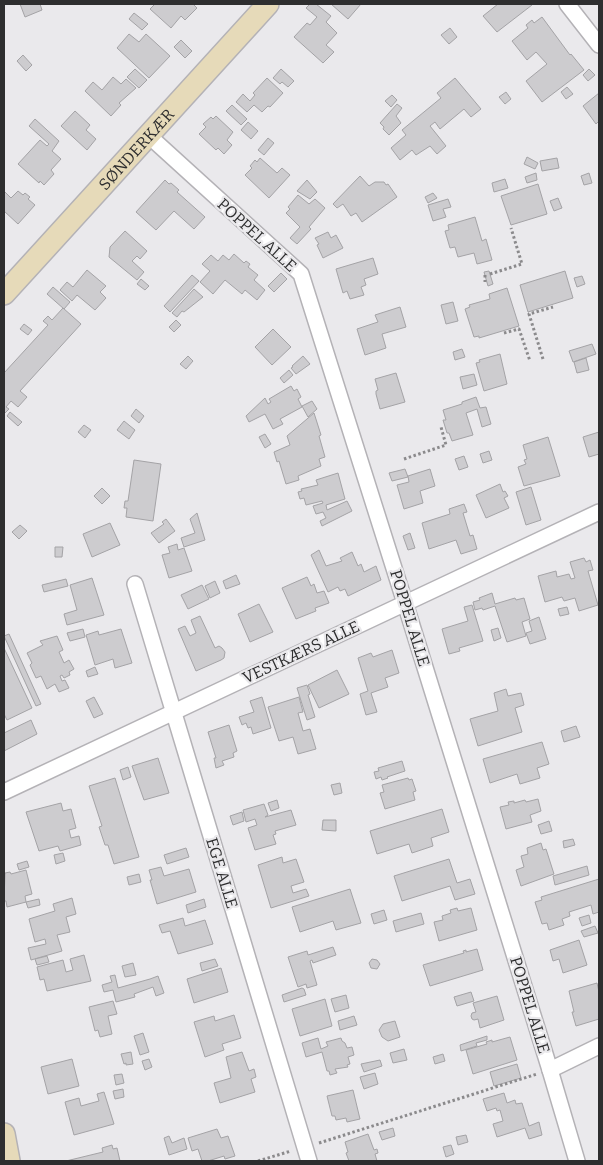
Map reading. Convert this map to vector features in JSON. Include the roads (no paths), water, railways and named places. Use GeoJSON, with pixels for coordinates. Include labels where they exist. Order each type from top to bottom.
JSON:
{"type":"FeatureCollection","features":[{"type":"Feature","properties":{"kind":"street","name":"SØNDERKÆR"},"geometry":{"type":"LineString","coordinates":[[4,294],[268,4]]}},
{"type":"Feature","properties":{"kind":"street"},"geometry":{"type":"LineString","coordinates":[[567,4],[599,45]]}},
{"type":"Feature","properties":{"kind":"street","name":"POPPEL ALLE"},"geometry":{"type":"LineString","coordinates":[[148,136],[301,274],[550,1070],[576,1161]]}},
{"type":"Feature","properties":{"kind":"street","name":"VESTKÆRS ALLE"},"geometry":{"type":"LineString","coordinates":[[4,792],[599,512]]}},
{"type":"Feature","properties":{"kind":"street","name":"EGE ALLE"},"geometry":{"type":"LineString","coordinates":[[135,584],[307,1154]]}},
{"type":"Feature","properties":{"kind":"street"},"geometry":{"type":"LineString","coordinates":[[550,1070],[599,1046]]}},
{"type":"Feature","properties":{"kind":"street"},"geometry":{"type":"LineString","coordinates":[[4,1134],[9,1161]]}}]}
